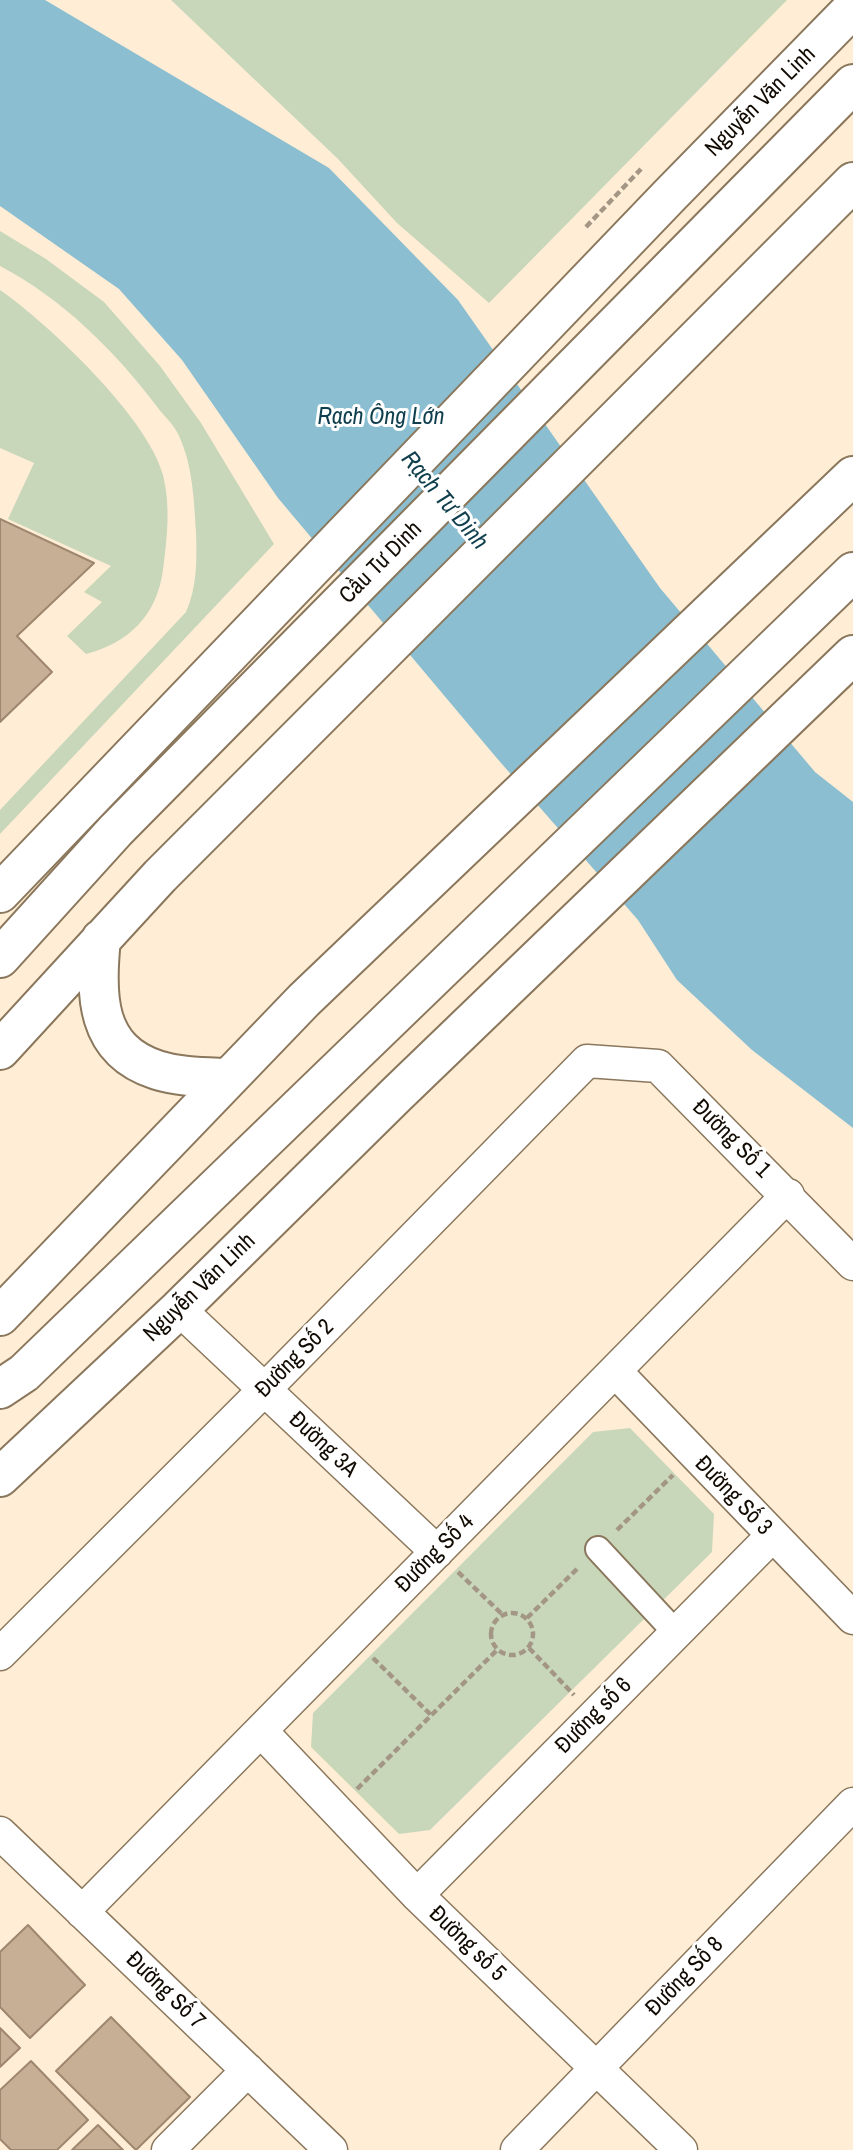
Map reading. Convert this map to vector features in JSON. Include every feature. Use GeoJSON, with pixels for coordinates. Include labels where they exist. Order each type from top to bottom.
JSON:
{"type":"FeatureCollection","features":[{"type":"Feature","properties":{"kind":"main road","name":"Nguyễn Văn Linh"},"geometry":{"type":"LineString","coordinates":[[669,196],[853,8]]}},
{"type":"Feature","properties":{"kind":"main road","name":"Cầu Tư Dinh"},"geometry":{"type":"LineString","coordinates":[[0,958],[116,830],[853,84]]}},
{"type":"Feature","properties":{"kind":"main road"},"geometry":{"type":"LineString","coordinates":[[0,1050],[160,876],[853,182]]}},
{"type":"Feature","properties":{"kind":"main road","name":"Cầu Tư Dinh"},"geometry":{"type":"LineString","coordinates":[[0,893],[669,196]]}},
{"type":"Feature","properties":{"kind":"main road"},"geometry":{"type":"LineString","coordinates":[[0,1316],[304,1000],[853,476]]}},
{"type":"Feature","properties":{"kind":"main road"},"geometry":{"type":"LineString","coordinates":[[8,1387],[853,572]]}},
{"type":"Feature","properties":{"kind":"main road","name":"Nguyễn Văn Linh"},"geometry":{"type":"LineString","coordinates":[[0,1477],[180,1309],[397,1095],[853,655]]}},
{"type":"Feature","properties":{"kind":"main road"},"geometry":{"type":"LineString","coordinates":[[102,939],[98,970],[99,999],[104,1023],[117,1044],[135,1061],[159,1071],[228,1079]]}},
{"type":"Feature","properties":{"kind":"street","name":"Đường Số 1"},"geometry":{"type":"LineString","coordinates":[[587,1061],[657,1066],[788,1195],[853,1264]]}},
{"type":"Feature","properties":{"kind":"street","name":"Đường Số 2"},"geometry":{"type":"LineString","coordinates":[[0,1654],[587,1061]]}},
{"type":"Feature","properties":{"kind":"street","name":"Đường Số 4"},"geometry":{"type":"LineString","coordinates":[[82,1912],[788,1195]]}},
{"type":"Feature","properties":{"kind":"street","name":"Đường 3A"},"geometry":{"type":"LineString","coordinates":[[180,1309],[436,1552]]}},
{"type":"Feature","properties":{"kind":"street","name":"Đường Số 3"},"geometry":{"type":"LineString","coordinates":[[615,1371],[853,1618]]}},
{"type":"Feature","properties":{"kind":"street","name":"Đường số 6"},"geometry":{"type":"LineString","coordinates":[[417,1895],[772,1536]]}},
{"type":"Feature","properties":{"kind":"street"},"geometry":{"type":"LineString","coordinates":[[598,1549],[676,1633]]}},
{"type":"Feature","properties":{"kind":"street","name":"Đường số 5"},"geometry":{"type":"LineString","coordinates":[[261,1731],[417,1895],[681,2150]]}},
{"type":"Feature","properties":{"kind":"street","name":"Đường Số 8"},"geometry":{"type":"LineString","coordinates":[[517,2150],[853,1804]]}},
{"type":"Feature","properties":{"kind":"street","name":"Đường Số 7"},"geometry":{"type":"LineString","coordinates":[[0,1833],[331,2150]]}},
{"type":"Feature","properties":{"kind":"street"},"geometry":{"type":"LineString","coordinates":[[168,2150],[248,2070]]}},
{"type":"Feature","properties":{"kind":"path"},"geometry":{"type":"LineString","coordinates":[[436,1552],[503,1615]]}},
{"type":"Feature","properties":{"kind":"path"},"geometry":{"type":"LineString","coordinates":[[517,1613],[529,1621],[533,1634],[529,1648],[517,1655],[510,1655],[494,1644],[494,1624],[503,1615],[517,1613]]}},
{"type":"Feature","properties":{"kind":"path"},"geometry":{"type":"LineString","coordinates":[[352,1638],[431,1715]]}},
{"type":"Feature","properties":{"kind":"path"},"geometry":{"type":"LineString","coordinates":[[529,1648],[595,1716]]}},
{"type":"Feature","properties":{"kind":"path"},"geometry":{"type":"LineString","coordinates":[[335,1810],[498,1649]]}},
{"type":"Feature","properties":{"kind":"green space"},"geometry":{"type":"Polygon","coordinates":[[[171,0],[787,0],[489,303],[397,223],[338,159],[171,0]]]}},
{"type":"Feature","properties":{"kind":"green space"},"geometry":{"type":"Polygon","coordinates":[[[0,231],[46,259],[104,302],[160,366],[201,423],[274,544],[0,834],[0,810],[186,612],[196,573],[196,553],[190,473],[176,430],[142,387],[87,328],[45,294],[0,266],[0,231]]]}},
{"type":"Feature","properties":{"kind":"green space"},"geometry":{"type":"Polygon","coordinates":[[[0,290],[69,348],[118,400],[154,452],[163,475],[168,511],[167,534],[160,586],[154,601],[138,625],[128,634],[115,643],[86,654],[67,636],[102,602],[84,592],[111,566],[8,519],[34,463],[0,448],[0,290]]]}},
{"type":"Feature","properties":{"kind":"green space"},"geometry":{"type":"Polygon","coordinates":[[[630,1428],[714,1514],[712,1552],[430,1830],[399,1834],[311,1747],[313,1713],[593,1432],[630,1428]]]}},
{"type":"Feature","properties":{"kind":"water","name":"Rạch Ông Lớn"},"geometry":{"type":"Polygon","coordinates":[[[0,0],[45,0],[329,168],[458,300],[660,588],[815,772],[853,802],[853,1128],[752,1050],[677,980],[638,920],[495,756],[278,498],[182,360],[119,289],[0,206],[0,0]]]}},
{"type":"Feature","properties":{"kind":"building"},"geometry":{"type":"Polygon","coordinates":[[[0,519],[94,563],[17,636],[52,672],[0,722],[0,519]]]}},
{"type":"Feature","properties":{"kind":"building"},"geometry":{"type":"Polygon","coordinates":[[[28,1925],[85,1985],[30,2038],[0,2007],[0,1952],[28,1925]]]}},
{"type":"Feature","properties":{"kind":"building"},"geometry":{"type":"Polygon","coordinates":[[[111,2017],[190,2097],[136,2150],[56,2071],[111,2017]]]}},
{"type":"Feature","properties":{"kind":"building"},"geometry":{"type":"Polygon","coordinates":[[[0,2028],[20,2048],[0,2067],[0,2028]]]}},
{"type":"Feature","properties":{"kind":"building"},"geometry":{"type":"Polygon","coordinates":[[[31,2061],[88,2120],[57,2150],[11,2150],[0,2139],[0,2090],[31,2061]]]}},
{"type":"Feature","properties":{"kind":"building"},"geometry":{"type":"Polygon","coordinates":[[[98,2125],[123,2150],[72,2150],[98,2125]]]}},
{"type":"Feature","properties":{"kind":"water label","name":"Rạch Tư Dinh"},"geometry":{"type":"Point","coordinates":[444,501]}}]}
